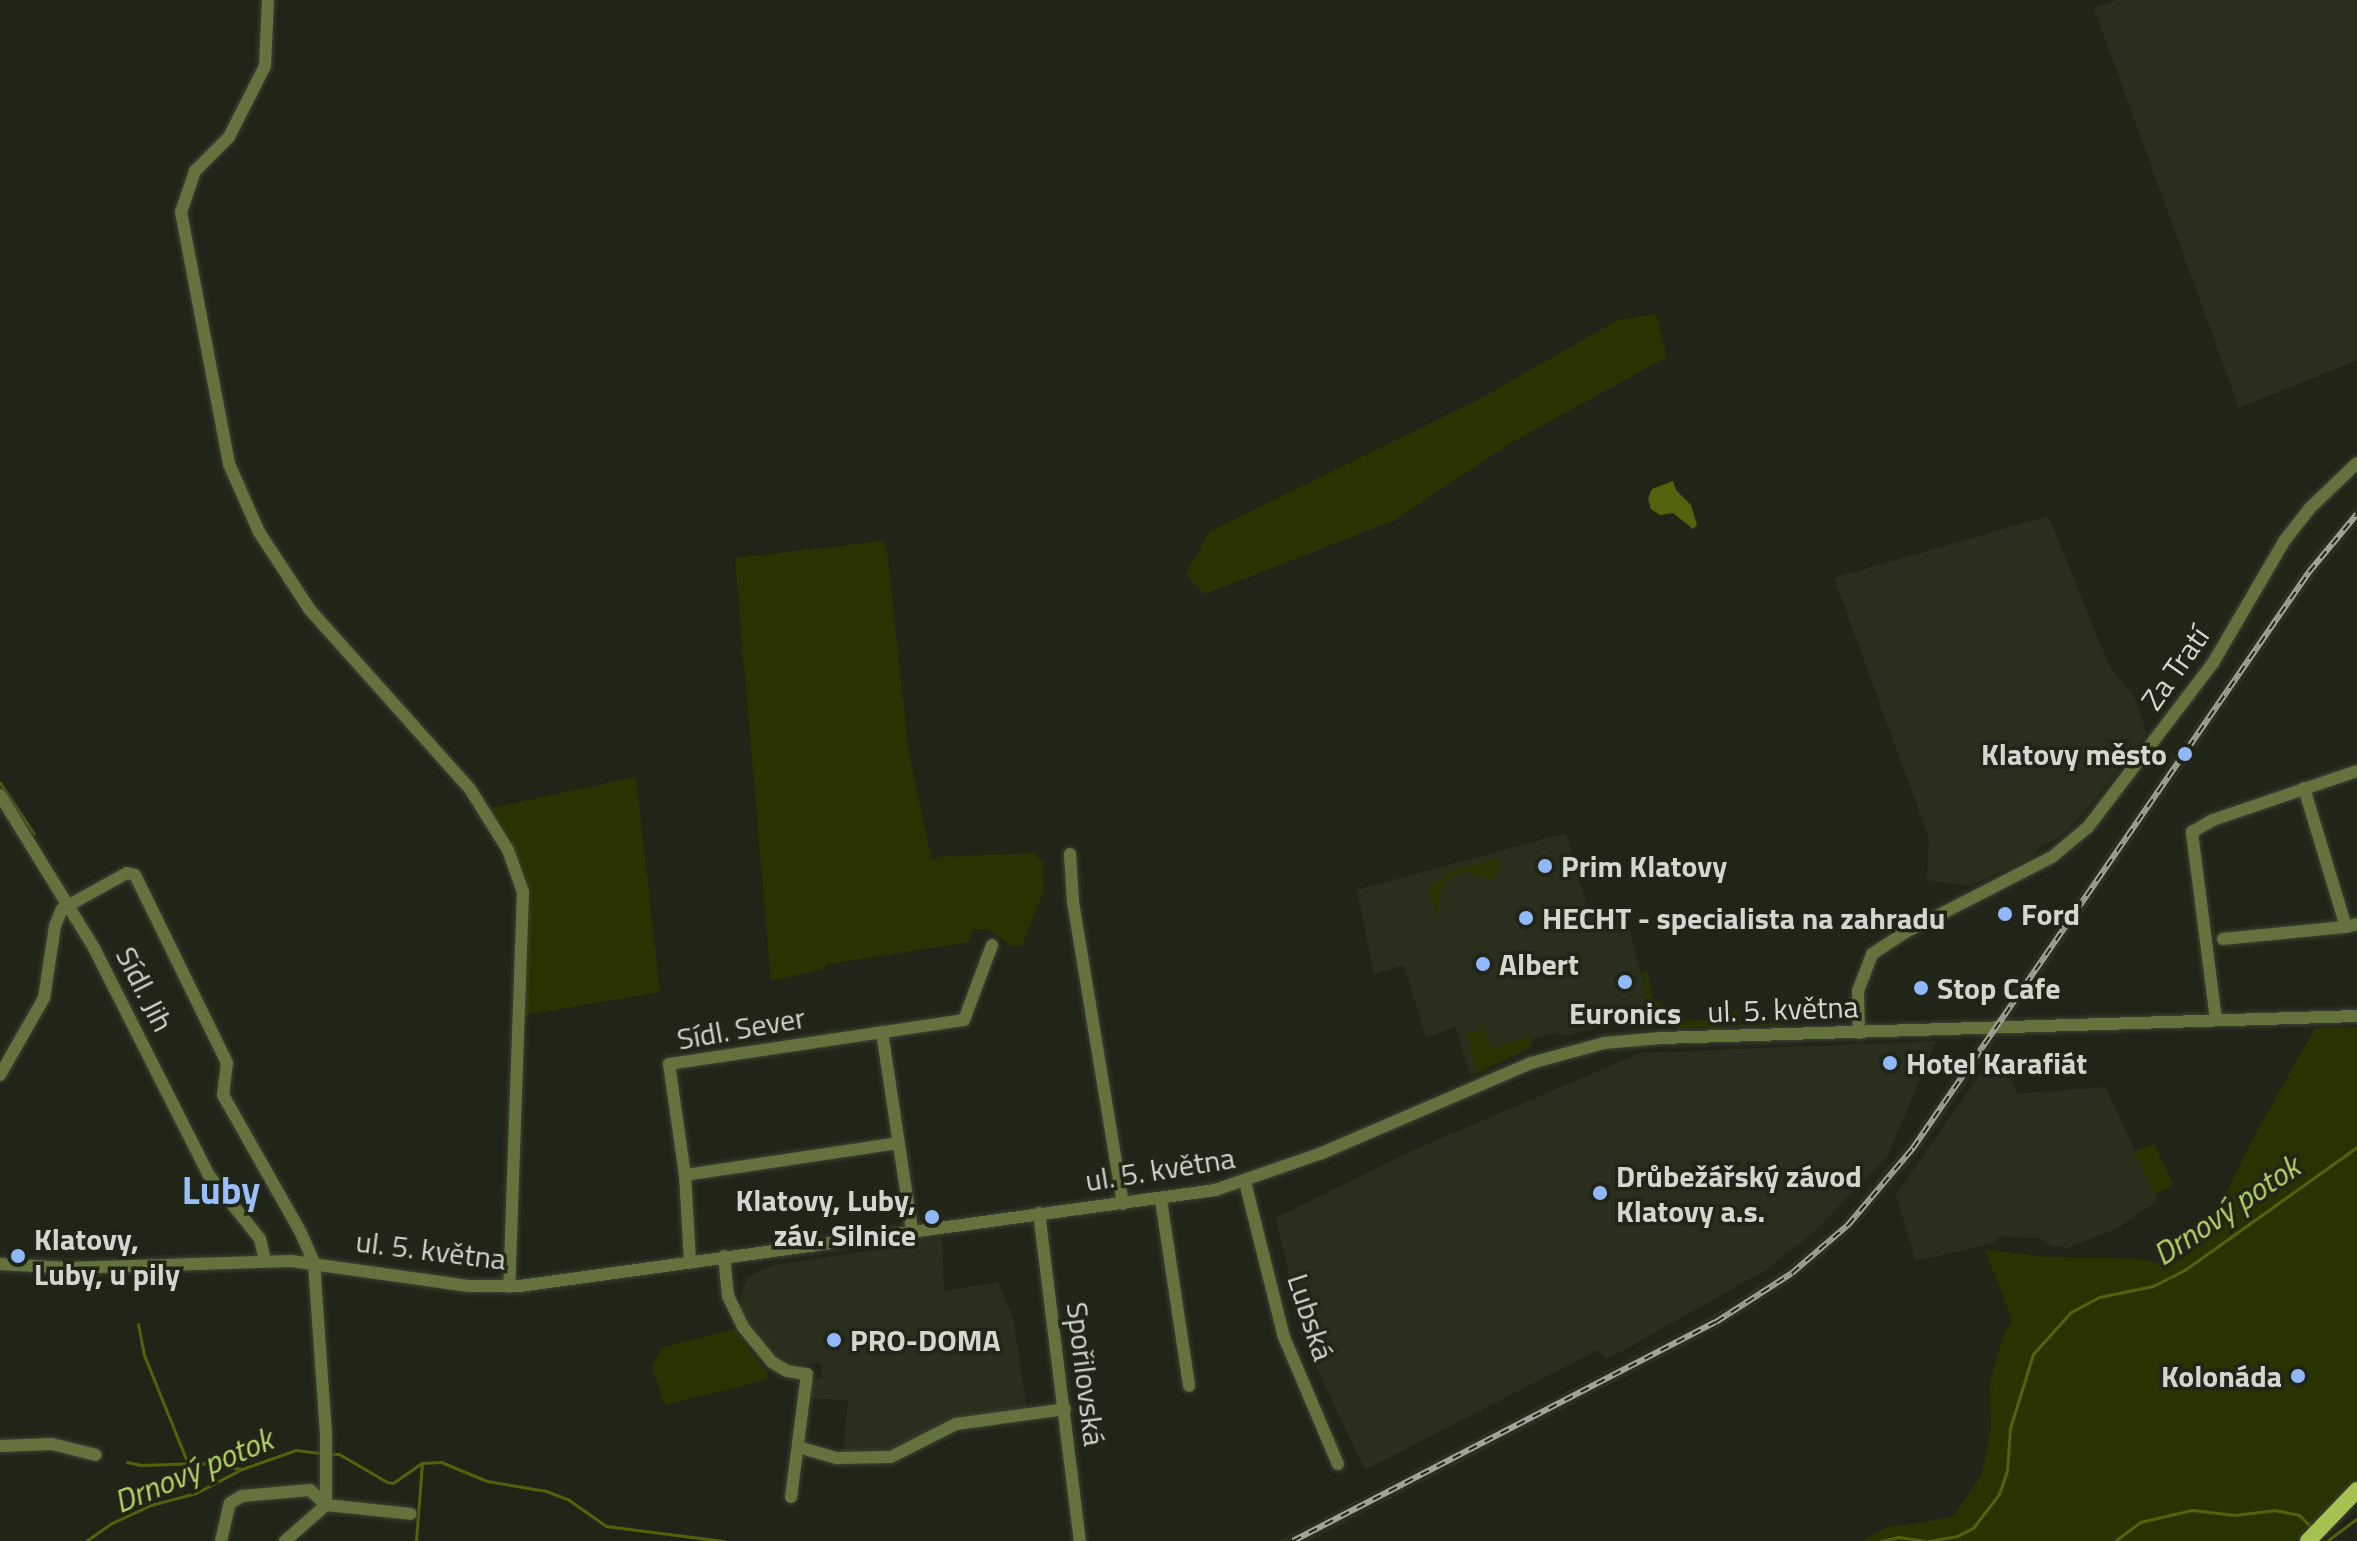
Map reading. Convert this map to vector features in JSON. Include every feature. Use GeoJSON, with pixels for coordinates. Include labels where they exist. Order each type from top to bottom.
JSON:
{"type":"FeatureCollection","features":[{"type":"Feature","properties":{"kind":"main road"},"geometry":{"type":"LineString","coordinates":[[2308,1541],[2357,1490]]}},
{"type":"Feature","properties":{"kind":"street"},"geometry":{"type":"LineString","coordinates":[[268,0],[265,66],[229,137],[195,171],[181,212],[229,464],[259,532],[310,610],[470,789],[508,850],[523,892],[509,1287]]}},
{"type":"Feature","properties":{"kind":"street","name":"Za Tratí"},"geometry":{"type":"LineString","coordinates":[[1859,1033],[1858,991],[1872,954],[1904,933],[2043,862],[2088,827],[2213,663],[2285,540],[2309,509],[2357,463]]}},
{"type":"Feature","properties":{"kind":"street"},"geometry":{"type":"LineString","coordinates":[[2216,1020],[2192,832],[2200,824],[2357,771]]}},
{"type":"Feature","properties":{"kind":"street"},"geometry":{"type":"LineString","coordinates":[[2223,939],[2351,926],[2304,788]]}},
{"type":"Feature","properties":{"kind":"street","name":"Sídl. Jih"},"geometry":{"type":"LineString","coordinates":[[0,795],[123,1000],[208,1174],[260,1239],[265,1260]]}},
{"type":"Feature","properties":{"kind":"street"},"geometry":{"type":"LineString","coordinates":[[1070,854],[1073,902],[1123,1204]]}},
{"type":"Feature","properties":{"kind":"street"},"geometry":{"type":"LineString","coordinates":[[0,1075],[44,998],[55,926],[67,903],[127,873],[138,878],[227,1063],[223,1095],[300,1231],[314,1263],[328,1469],[326,1505],[285,1541]]}},
{"type":"Feature","properties":{"kind":"street","name":"Sídl. Sever"},"geometry":{"type":"LineString","coordinates":[[690,1261],[685,1175],[669,1064],[964,1020],[992,945]]}},
{"type":"Feature","properties":{"kind":"street","name":"ul. 5. května"},"geometry":{"type":"LineString","coordinates":[[0,1264],[68,1268],[265,1260],[314,1263],[470,1286],[509,1287],[1039,1213],[1161,1200],[1245,1182],[1531,1063],[1589,1046],[1640,1039],[2357,1016]]}},
{"type":"Feature","properties":{"kind":"street"},"geometry":{"type":"LineString","coordinates":[[882,1032],[912,1230]]}},
{"type":"Feature","properties":{"kind":"street"},"geometry":{"type":"LineString","coordinates":[[685,1175],[899,1143]]}},
{"type":"Feature","properties":{"kind":"street","name":"Lubská"},"geometry":{"type":"LineString","coordinates":[[1245,1182],[1284,1337],[1338,1464]]}},
{"type":"Feature","properties":{"kind":"street"},"geometry":{"type":"LineString","coordinates":[[1161,1200],[1189,1386]]}},
{"type":"Feature","properties":{"kind":"street","name":"Spořilovská"},"geometry":{"type":"LineString","coordinates":[[1039,1213],[1080,1541]]}},
{"type":"Feature","properties":{"kind":"street"},"geometry":{"type":"LineString","coordinates":[[724,1256],[728,1296],[743,1327],[772,1362],[787,1371],[807,1374],[791,1497]]}},
{"type":"Feature","properties":{"kind":"street"},"geometry":{"type":"LineString","coordinates":[[798,1447],[837,1458],[891,1457],[956,1424],[1065,1409]]}},
{"type":"Feature","properties":{"kind":"street"},"geometry":{"type":"LineString","coordinates":[[0,1446],[52,1444],[96,1455]]}},
{"type":"Feature","properties":{"kind":"street"},"geometry":{"type":"LineString","coordinates":[[221,1541],[230,1503],[242,1496],[310,1490],[326,1505],[411,1514]]}},
{"type":"Feature","properties":{"kind":"shaded area"},"geometry":{"type":"Polygon","coordinates":[[[2117,0],[2357,0],[2357,360],[2239,408],[2094,8],[2117,0]]]}},
{"type":"Feature","properties":{"kind":"shaded area"},"geometry":{"type":"Polygon","coordinates":[[[1656,314],[1667,357],[1514,441],[1395,520],[1205,594],[1185,575],[1210,531],[1476,401],[1618,320],[1656,314]]]}},
{"type":"Feature","properties":{"kind":"shaded area"},"geometry":{"type":"Polygon","coordinates":[[[1673,481],[1676,490],[1691,505],[1697,525],[1693,529],[1673,513],[1660,515],[1651,509],[1648,499],[1652,489],[1673,481]]]}},
{"type":"Feature","properties":{"kind":"shaded area"},"geometry":{"type":"Polygon","coordinates":[[[2357,504],[2357,525],[2315,576],[1919,1152],[1853,1230],[1796,1278],[1719,1328],[1309,1541],[1278,1541],[1712,1316],[1788,1267],[1843,1220],[1908,1143],[2304,567],[2357,504]]]}},
{"type":"Feature","properties":{"kind":"shaded area"},"geometry":{"type":"Polygon","coordinates":[[[2048,516],[2110,667],[2134,697],[2147,733],[2085,812],[2060,837],[2038,848],[2033,857],[1970,886],[1927,880],[1929,838],[1834,578],[2048,516]]]}},
{"type":"Feature","properties":{"kind":"shaded area"},"geometry":{"type":"Polygon","coordinates":[[[883,541],[887,550],[909,755],[931,857],[937,861],[937,857],[1033,853],[1043,862],[1044,890],[1022,945],[1012,946],[987,929],[972,930],[969,942],[829,964],[823,969],[771,981],[735,558],[883,541]]]}},
{"type":"Feature","properties":{"kind":"shaded area"},"geometry":{"type":"Polygon","coordinates":[[[636,777],[660,992],[521,1016],[526,914],[487,809],[636,777]]]}},
{"type":"Feature","properties":{"kind":"shaded area"},"geometry":{"type":"Polygon","coordinates":[[[1566,833],[1589,915],[1624,908],[1645,989],[1648,1026],[1618,1022],[1563,1036],[1558,1032],[1532,1039],[1532,1045],[1525,1051],[1471,1076],[1455,1026],[1426,1038],[1404,965],[1374,974],[1357,890],[1566,833]]]}},
{"type":"Feature","properties":{"kind":"shaded area"},"geometry":{"type":"Polygon","coordinates":[[[1498,859],[1498,873],[1489,880],[1468,871],[1446,880],[1440,893],[1438,918],[1430,887],[1453,870],[1498,859]]]}},
{"type":"Feature","properties":{"kind":"shaded area"},"geometry":{"type":"Polygon","coordinates":[[[1643,972],[1648,972],[1652,998],[1662,1004],[1671,1022],[1710,1020],[1739,1011],[1741,1025],[1776,1023],[1776,1015],[1781,1025],[1676,1028],[1622,1023],[1621,1020],[1648,1020],[1643,972]]]}},
{"type":"Feature","properties":{"kind":"shaded area"},"geometry":{"type":"Polygon","coordinates":[[[1523,1013],[1531,1046],[1477,1074],[1467,1034],[1481,1030],[1479,1024],[1482,1024],[1491,1048],[1527,1037],[1523,1013]]]}},
{"type":"Feature","properties":{"kind":"shaded area"},"geometry":{"type":"Polygon","coordinates":[[[2357,1027],[2357,1477],[2296,1541],[1861,1541],[1886,1528],[1953,1517],[1982,1474],[1991,1428],[1990,1383],[2002,1339],[2012,1320],[1985,1249],[2044,1257],[2135,1258],[2160,1264],[2189,1254],[2209,1228],[2257,1131],[2315,1028],[2357,1027]]]}},
{"type":"Feature","properties":{"kind":"shaded area"},"geometry":{"type":"Polygon","coordinates":[[[1936,1041],[1888,1155],[1813,1233],[1764,1271],[1606,1360],[1598,1350],[1365,1470],[1304,1341],[1276,1218],[1411,1151],[1641,1053],[1936,1041]]]}},
{"type":"Feature","properties":{"kind":"shaded area"},"geometry":{"type":"Polygon","coordinates":[[[2004,1061],[2018,1094],[2105,1087],[2158,1200],[2118,1228],[2065,1249],[2063,1246],[2051,1247],[2039,1238],[1996,1237],[1995,1243],[1916,1261],[1896,1195],[1987,1064],[2004,1061]]]}},
{"type":"Feature","properties":{"kind":"shaded area"},"geometry":{"type":"Polygon","coordinates":[[[2154,1143],[2174,1186],[2155,1194],[2135,1152],[2154,1143]]]}},
{"type":"Feature","properties":{"kind":"shaded area"},"geometry":{"type":"Polygon","coordinates":[[[942,1237],[944,1291],[998,1282],[1013,1317],[1027,1411],[948,1421],[889,1452],[843,1453],[848,1400],[807,1398],[809,1382],[823,1377],[820,1363],[793,1365],[780,1358],[747,1320],[741,1308],[741,1294],[748,1277],[773,1265],[879,1249],[892,1242],[942,1237]]]}},
{"type":"Feature","properties":{"kind":"shaded area"},"geometry":{"type":"Polygon","coordinates":[[[736,1331],[768,1374],[766,1380],[665,1405],[652,1367],[661,1348],[736,1331]]]}},
{"type":"Feature","properties":{"kind":"waterway"},"geometry":{"type":"LineString","coordinates":[[0,783],[34,834]]}},
{"type":"Feature","properties":{"kind":"waterway","name":"Drnový potok"},"geometry":{"type":"LineString","coordinates":[[1929,1541],[1957,1536],[1973,1528],[1999,1494],[2007,1471],[2010,1428],[2033,1354],[2071,1312],[2099,1297],[2153,1286],[2186,1269],[2357,1147]]}},
{"type":"Feature","properties":{"kind":"waterway"},"geometry":{"type":"LineString","coordinates":[[138,1324],[144,1355],[188,1464]]}},
{"type":"Feature","properties":{"kind":"waterway","name":"Drnový potok"},"geometry":{"type":"LineString","coordinates":[[86,1541],[112,1523],[151,1505],[196,1493],[242,1469],[296,1450],[322,1453]]}},
{"type":"Feature","properties":{"kind":"waterway","name":"Drnový potok"},"geometry":{"type":"LineString","coordinates":[[330,1454],[339,1454],[393,1483],[422,1463],[441,1462],[487,1481],[546,1491],[569,1500],[606,1526],[723,1541]]}},
{"type":"Feature","properties":{"kind":"waterway"},"geometry":{"type":"LineString","coordinates":[[127,1462],[141,1465],[201,1463],[242,1469]]}},
{"type":"Feature","properties":{"kind":"waterway"},"geometry":{"type":"LineString","coordinates":[[416,1541],[422,1463]]}},
{"type":"Feature","properties":{"kind":"waterway"},"geometry":{"type":"LineString","coordinates":[[2115,1541],[2140,1522],[2192,1510],[2235,1515],[2274,1510],[2299,1515],[2310,1526]]}},
{"type":"Feature","properties":{"kind":"waterway"},"geometry":{"type":"LineString","coordinates":[[2327,1541],[2357,1518]]}},
{"type":"Feature","properties":{"kind":"waterway","name":"Drnový potok"},"geometry":{"type":"LineString","coordinates":[[1881,1541],[1898,1537],[1926,1541]]}},
{"type":"Feature","properties":{"kind":"railway"},"geometry":{"type":"LineString","coordinates":[[1293,1541],[1716,1322],[1792,1273],[1848,1225],[1913,1148],[2309,572],[2357,514]]}},
{"type":"Feature","properties":{"kind":"place","name":"Klatovy město"},"geometry":{"type":"Point","coordinates":[2185,754]}},
{"type":"Feature","properties":{"kind":"place","name":"Prim Klatovy"},"geometry":{"type":"Point","coordinates":[1545,866]}},
{"type":"Feature","properties":{"kind":"place","name":"Ford"},"geometry":{"type":"Point","coordinates":[2005,914]}},
{"type":"Feature","properties":{"kind":"place","name":"HECHT - specialista na zahradu"},"geometry":{"type":"Point","coordinates":[1526,918]}},
{"type":"Feature","properties":{"kind":"place","name":"Albert"},"geometry":{"type":"Point","coordinates":[1483,964]}},
{"type":"Feature","properties":{"kind":"place","name":"Euronics"},"geometry":{"type":"Point","coordinates":[1625,982]}},
{"type":"Feature","properties":{"kind":"place","name":"Stop Cafe"},"geometry":{"type":"Point","coordinates":[1921,988]}},
{"type":"Feature","properties":{"kind":"place","name":"Hotel Karafiát"},"geometry":{"type":"Point","coordinates":[1890,1063]}},
{"type":"Feature","properties":{"kind":"place","name":"Drůbežářský závod Klatovy a.s."},"geometry":{"type":"Point","coordinates":[1600,1193]}},
{"type":"Feature","properties":{"kind":"place","name":"Klatovy, Luby, záv. Silnice"},"geometry":{"type":"Point","coordinates":[932,1217]}},
{"type":"Feature","properties":{"kind":"place","name":"Klatovy, Luby, u pily"},"geometry":{"type":"Point","coordinates":[18,1256]}},
{"type":"Feature","properties":{"kind":"place","name":"PRO-DOMA"},"geometry":{"type":"Point","coordinates":[834,1340]}},
{"type":"Feature","properties":{"kind":"place","name":"Kolonáda"},"geometry":{"type":"Point","coordinates":[2298,1376]}},
{"type":"Feature","properties":{"kind":"district","name":"Luby"},"geometry":{"type":"Point","coordinates":[221,1191]}}]}
